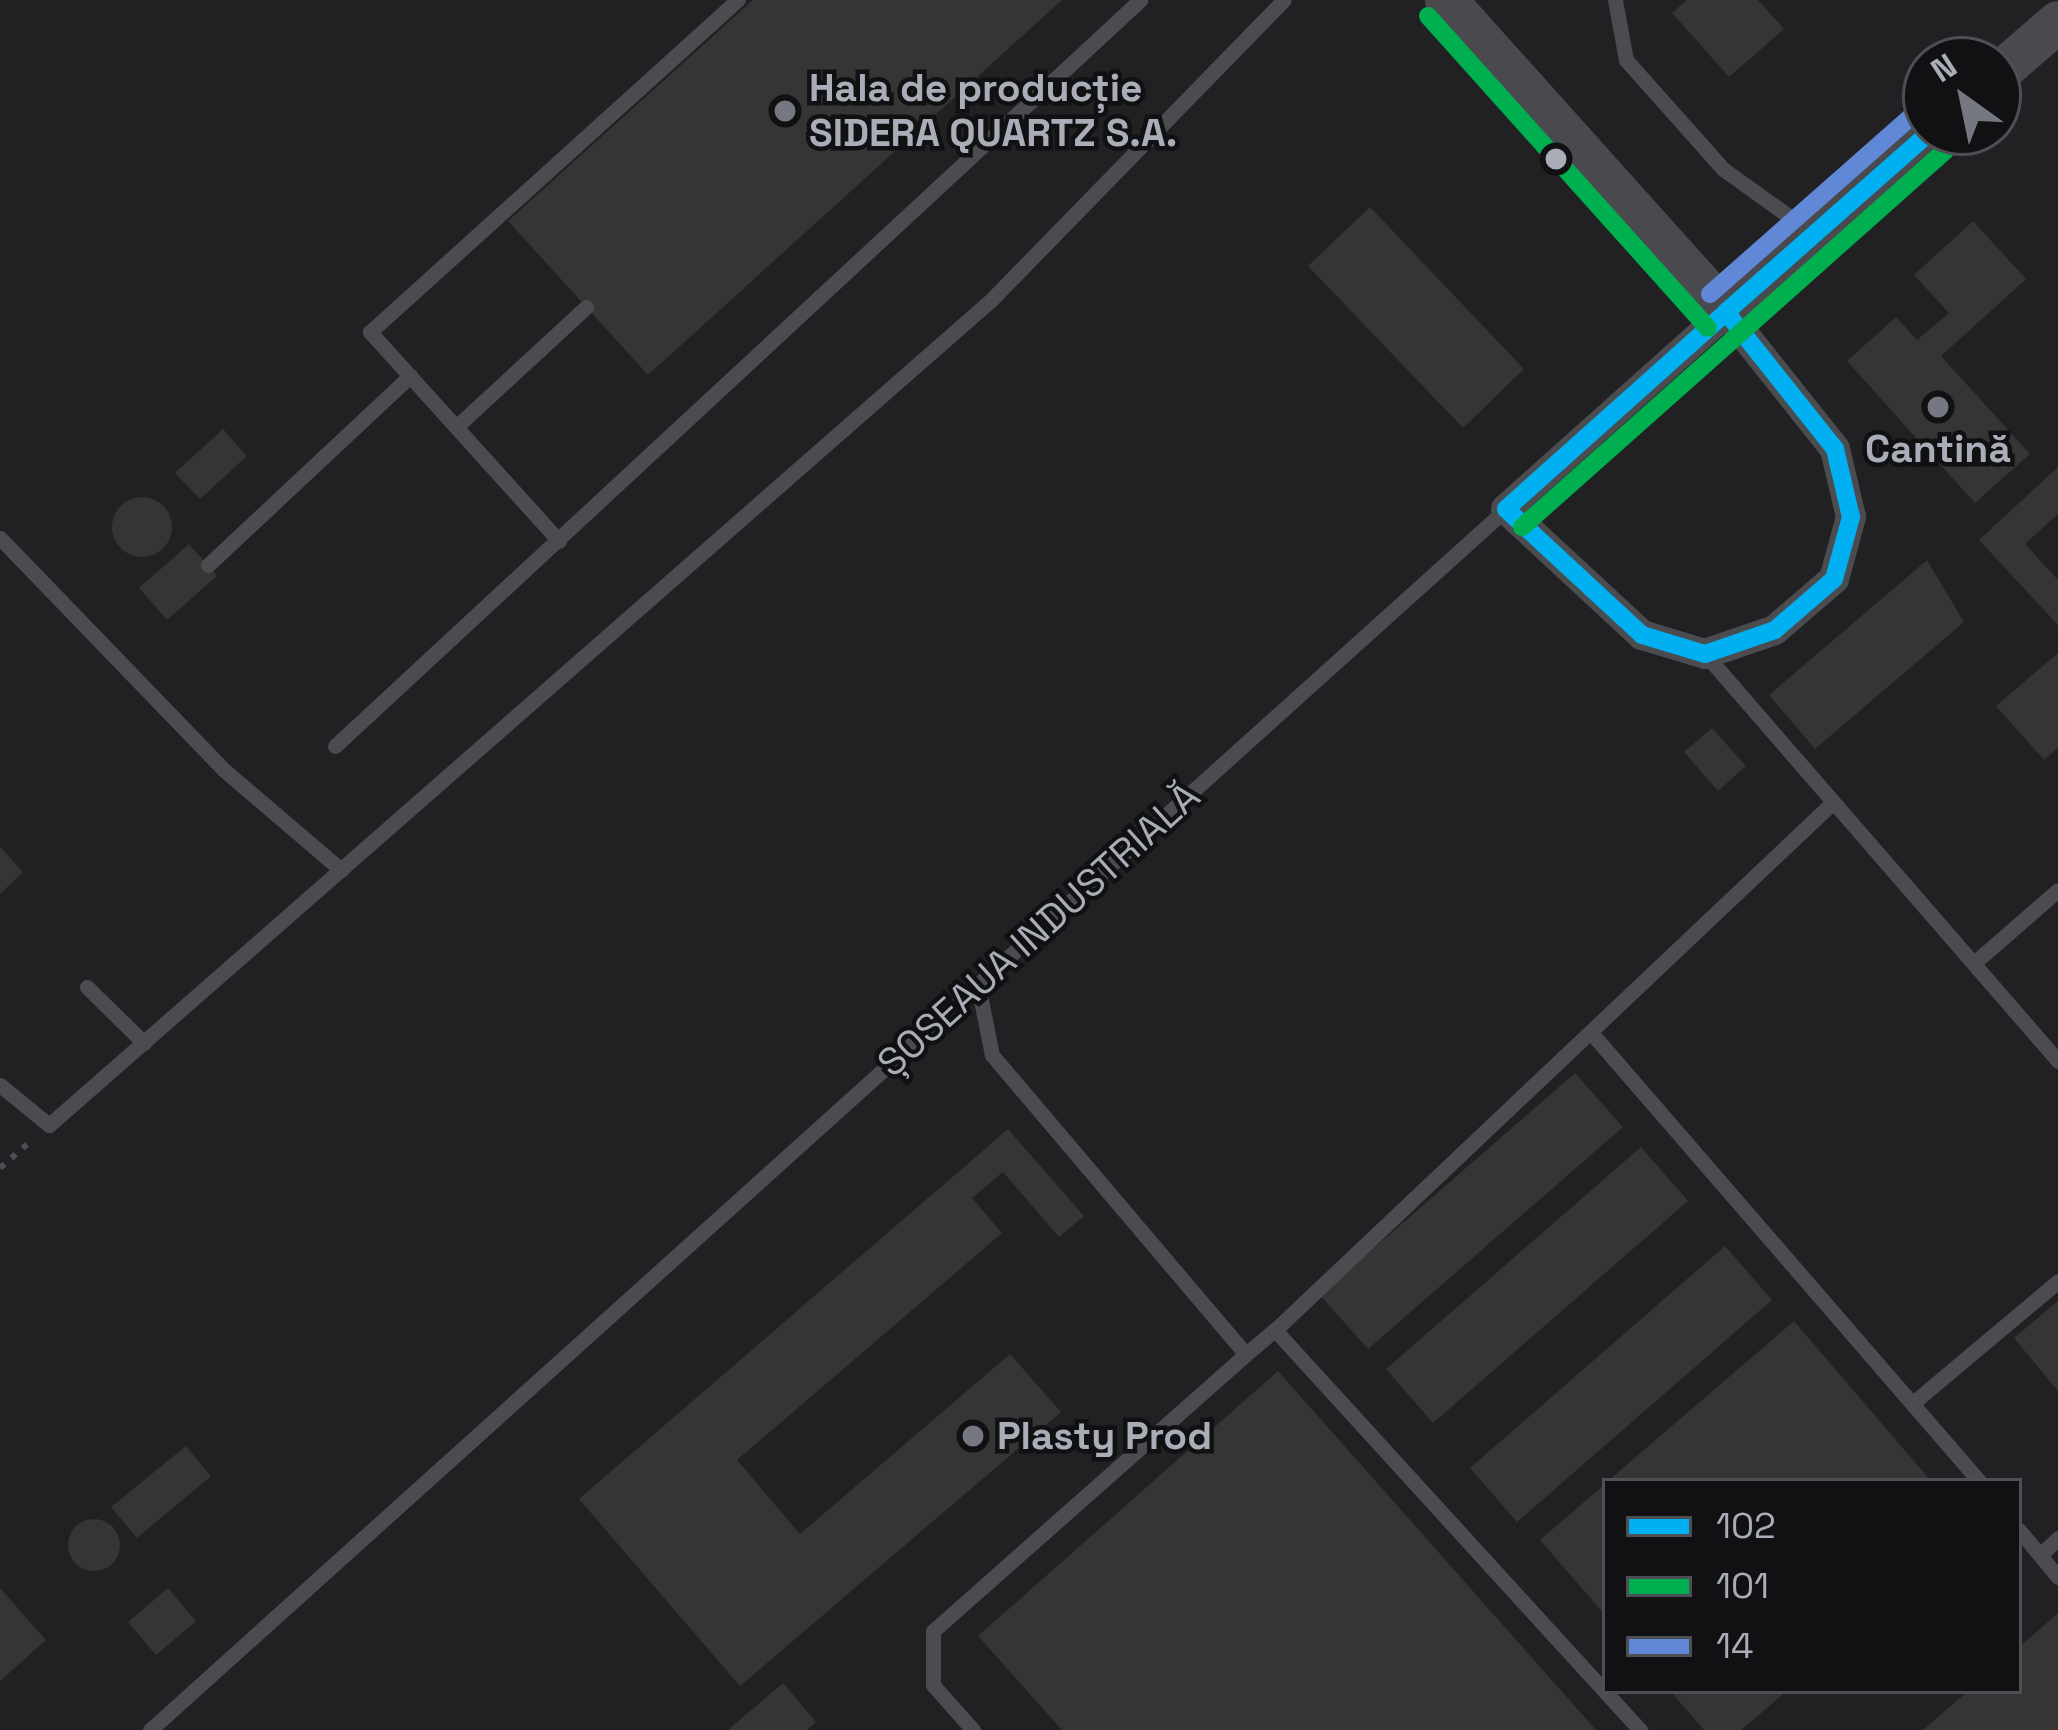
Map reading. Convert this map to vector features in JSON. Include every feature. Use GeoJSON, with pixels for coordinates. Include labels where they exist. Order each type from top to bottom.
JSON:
{"type":"FeatureCollection","features":[{"type":"Feature","properties":{"kind":"street"},"geometry":{"type":"LineString","coordinates":[[1446,0],[1726,312],[1835,449],[1851,517],[1834,579],[1775,630],[1705,654],[1642,635],[1506,508]]}},
{"type":"Feature","properties":{"kind":"street"},"geometry":{"type":"LineString","coordinates":[[2022,53],[2058,22]]}},
{"type":"Feature","properties":{"kind":"street","name":"ȘOSEAUA INDUSTRIALĂ"},"geometry":{"type":"LineString","coordinates":[[1506,508],[1903,156]]}},
{"type":"Feature","properties":{"kind":"lane"},"geometry":{"type":"LineString","coordinates":[[559,541],[370,332],[737,0]]}},
{"type":"Feature","properties":{"kind":"lane"},"geometry":{"type":"LineString","coordinates":[[335,746],[1140,0]]}},
{"type":"Feature","properties":{"kind":"lane"},"geometry":{"type":"LineString","coordinates":[[0,1085],[49,1126],[991,300],[1284,0]]}},
{"type":"Feature","properties":{"kind":"lane"},"geometry":{"type":"LineString","coordinates":[[1615,0],[1626,60],[1723,169],[1814,234]]}},
{"type":"Feature","properties":{"kind":"lane"},"geometry":{"type":"LineString","coordinates":[[456,427],[586,307]]}},
{"type":"Feature","properties":{"kind":"lane"},"geometry":{"type":"LineString","coordinates":[[208,565],[410,376]]}},
{"type":"Feature","properties":{"kind":"lane","name":"ȘOSEAUA INDUSTRIALĂ"},"geometry":{"type":"LineString","coordinates":[[150,1730],[1506,508]]}},
{"type":"Feature","properties":{"kind":"lane"},"geometry":{"type":"LineString","coordinates":[[0,538],[224,770],[341,870]]}},
{"type":"Feature","properties":{"kind":"lane"},"geometry":{"type":"LineString","coordinates":[[1705,654],[1830,806],[2058,1061]]}},
{"type":"Feature","properties":{"kind":"lane"},"geometry":{"type":"LineString","coordinates":[[973,1730],[933,1685],[933,1631],[1274,1330],[1594,1036],[1830,806]]}},
{"type":"Feature","properties":{"kind":"lane"},"geometry":{"type":"LineString","coordinates":[[1974,963],[2058,890]]}},
{"type":"Feature","properties":{"kind":"lane"},"geometry":{"type":"LineString","coordinates":[[978,985],[992,1054],[1246,1354]]}},
{"type":"Feature","properties":{"kind":"lane"},"geometry":{"type":"LineString","coordinates":[[87,987],[144,1043]]}},
{"type":"Feature","properties":{"kind":"lane"},"geometry":{"type":"LineString","coordinates":[[1594,1036],[1977,1478]]}},
{"type":"Feature","properties":{"kind":"lane"},"geometry":{"type":"LineString","coordinates":[[1914,1402],[2058,1281]]}},
{"type":"Feature","properties":{"kind":"lane"},"geometry":{"type":"LineString","coordinates":[[1274,1330],[1602,1688]]}},
{"type":"Feature","properties":{"kind":"lane"},"geometry":{"type":"LineString","coordinates":[[2022,1534],[2058,1576]]}},
{"type":"Feature","properties":{"kind":"lane"},"geometry":{"type":"LineString","coordinates":[[2040,1555],[2058,1538]]}},
{"type":"Feature","properties":{"kind":"lane"},"geometry":{"type":"LineString","coordinates":[[1607,1694],[1640,1730]]}},
{"type":"Feature","properties":{"kind":"path"},"geometry":{"type":"LineString","coordinates":[[0,1168],[49,1126]]}},
{"type":"Feature","properties":{"kind":"shaded area"},"geometry":{"type":"Polygon","coordinates":[[[0,0],[2058,0],[2058,1730],[0,1730],[0,0]]]}},
{"type":"Feature","properties":{"kind":"building","name":"Hala de producție SIDERA QUARTZ S.A."},"geometry":{"type":"Polygon","coordinates":[[[753,0],[1062,0],[648,375],[508,221],[753,0]]]}},
{"type":"Feature","properties":{"kind":"building"},"geometry":{"type":"Polygon","coordinates":[[[1687,0],[1758,0],[1784,29],[1729,77],[1672,13],[1687,0]]]}},
{"type":"Feature","properties":{"kind":"building"},"geometry":{"type":"Polygon","coordinates":[[[1370,207],[1524,369],[1463,428],[1308,266],[1370,207]]]}},
{"type":"Feature","properties":{"kind":"building","name":"Cantină"},"geometry":{"type":"Polygon","coordinates":[[[1973,221],[2026,279],[1941,356],[2030,454],[1975,503],[1847,361],[1896,317],[1917,340],[1949,313],[1914,275],[1973,221]]]}},
{"type":"Feature","properties":{"kind":"building"},"geometry":{"type":"Polygon","coordinates":[[[223,429],[247,456],[200,499],[175,473],[223,429]]]}},
{"type":"Feature","properties":{"kind":"building"},"geometry":{"type":"Polygon","coordinates":[[[2058,467],[2058,514],[2025,544],[2058,580],[2058,625],[1979,540],[2058,467]]]}},
{"type":"Feature","properties":{"kind":"building"},"geometry":{"type":"Polygon","coordinates":[[[142,497],[163,506],[172,527],[163,548],[142,557],[121,548],[112,527],[121,506],[142,497]]]}},
{"type":"Feature","properties":{"kind":"building"},"geometry":{"type":"Polygon","coordinates":[[[189,544],[217,576],[167,620],[139,588],[189,544]]]}},
{"type":"Feature","properties":{"kind":"building"},"geometry":{"type":"Polygon","coordinates":[[[1927,560],[1964,622],[1815,749],[1769,695],[1927,560]]]}},
{"type":"Feature","properties":{"kind":"building"},"geometry":{"type":"Polygon","coordinates":[[[2058,653],[2058,748],[2044,760],[1996,706],[2058,653]]]}},
{"type":"Feature","properties":{"kind":"building"},"geometry":{"type":"Polygon","coordinates":[[[1712,728],[1746,766],[1718,791],[1684,752],[1712,728]]]}},
{"type":"Feature","properties":{"kind":"building"},"geometry":{"type":"Polygon","coordinates":[[[0,847],[23,872],[0,894],[0,847]]]}},
{"type":"Feature","properties":{"kind":"building"},"geometry":{"type":"Polygon","coordinates":[[[1575,1073],[1623,1127],[1368,1349],[1320,1295],[1575,1073]]]}},
{"type":"Feature","properties":{"kind":"building","name":"Plasty Prod"},"geometry":{"type":"Polygon","coordinates":[[[1008,1129],[1084,1216],[1059,1237],[1003,1172],[972,1198],[1002,1233],[737,1460],[800,1534],[1010,1354],[1061,1412],[740,1686],[579,1499],[1008,1129]]]}},
{"type":"Feature","properties":{"kind":"building"},"geometry":{"type":"Polygon","coordinates":[[[1641,1147],[1688,1201],[1433,1423],[1386,1369],[1641,1147]]]}},
{"type":"Feature","properties":{"kind":"building"},"geometry":{"type":"Polygon","coordinates":[[[1725,1246],[1772,1300],[1517,1522],[1470,1468],[1725,1246]]]}},
{"type":"Feature","properties":{"kind":"building"},"geometry":{"type":"Polygon","coordinates":[[[2058,1301],[2058,1391],[2014,1338],[2058,1301]]]}},
{"type":"Feature","properties":{"kind":"building"},"geometry":{"type":"Polygon","coordinates":[[[1794,1321],[1928,1478],[1611,1478],[1794,1321]]]}},
{"type":"Feature","properties":{"kind":"building"},"geometry":{"type":"Polygon","coordinates":[[[1278,1371],[1596,1730],[1062,1730],[978,1636],[1278,1371]]]}},
{"type":"Feature","properties":{"kind":"building"},"geometry":{"type":"Polygon","coordinates":[[[186,1446],[211,1476],[137,1538],[111,1507],[186,1446]]]}},
{"type":"Feature","properties":{"kind":"building"},"geometry":{"type":"Polygon","coordinates":[[[1602,1487],[1602,1612],[1540,1540],[1602,1487]]]}},
{"type":"Feature","properties":{"kind":"building"},"geometry":{"type":"Polygon","coordinates":[[[94,1519],[113,1526],[120,1545],[113,1564],[94,1571],[75,1564],[68,1545],[75,1526],[94,1519]]]}},
{"type":"Feature","properties":{"kind":"building"},"geometry":{"type":"Polygon","coordinates":[[[0,1588],[46,1640],[0,1681],[0,1588]]]}},
{"type":"Feature","properties":{"kind":"building"},"geometry":{"type":"Polygon","coordinates":[[[168,1588],[196,1621],[156,1655],[128,1622],[168,1588]]]}},
{"type":"Feature","properties":{"kind":"building"},"geometry":{"type":"Polygon","coordinates":[[[2058,1613],[2058,1730],[1923,1730],[1965,1694],[2022,1694],[2022,1644],[2058,1613]]]}},
{"type":"Feature","properties":{"kind":"building"},"geometry":{"type":"Polygon","coordinates":[[[783,1683],[816,1722],[807,1730],[728,1730],[783,1683]]]}},
{"type":"Feature","properties":{"kind":"building"},"geometry":{"type":"Polygon","coordinates":[[[1673,1694],[1783,1694],[1741,1730],[1704,1730],[1673,1694]]]}},
{"type":"Feature","properties":{"kind":"transit line","name":"101"},"geometry":{"type":"LineString","coordinates":[[1428,16],[1708,328]]}},
{"type":"Feature","properties":{"kind":"transit line","name":"14"},"geometry":{"type":"LineString","coordinates":[[1710,294],[1902,125]]}},
{"type":"Feature","properties":{"kind":"transit line","name":"102"},"geometry":{"type":"LineString","coordinates":[[1726,312],[1903,156]]}},
{"type":"Feature","properties":{"kind":"transit line","name":"101"},"geometry":{"type":"LineString","coordinates":[[1522,527],[1939,156]]}},
{"type":"Feature","properties":{"kind":"transit line","name":"102"},"geometry":{"type":"LineString","coordinates":[[1726,312],[1835,449],[1851,517],[1834,579],[1775,630],[1705,654],[1642,635],[1506,509],[1726,312]]}},
{"type":"Feature","properties":{"kind":"place","name":"Hala de producție SIDERA QUARTZ S.A."},"geometry":{"type":"Point","coordinates":[785,111]}},
{"type":"Feature","properties":{"kind":"place","name":"Cantină"},"geometry":{"type":"Point","coordinates":[1938,407]}},
{"type":"Feature","properties":{"kind":"place","name":"Plasty Prod"},"geometry":{"type":"Point","coordinates":[973,1436]}}]}
